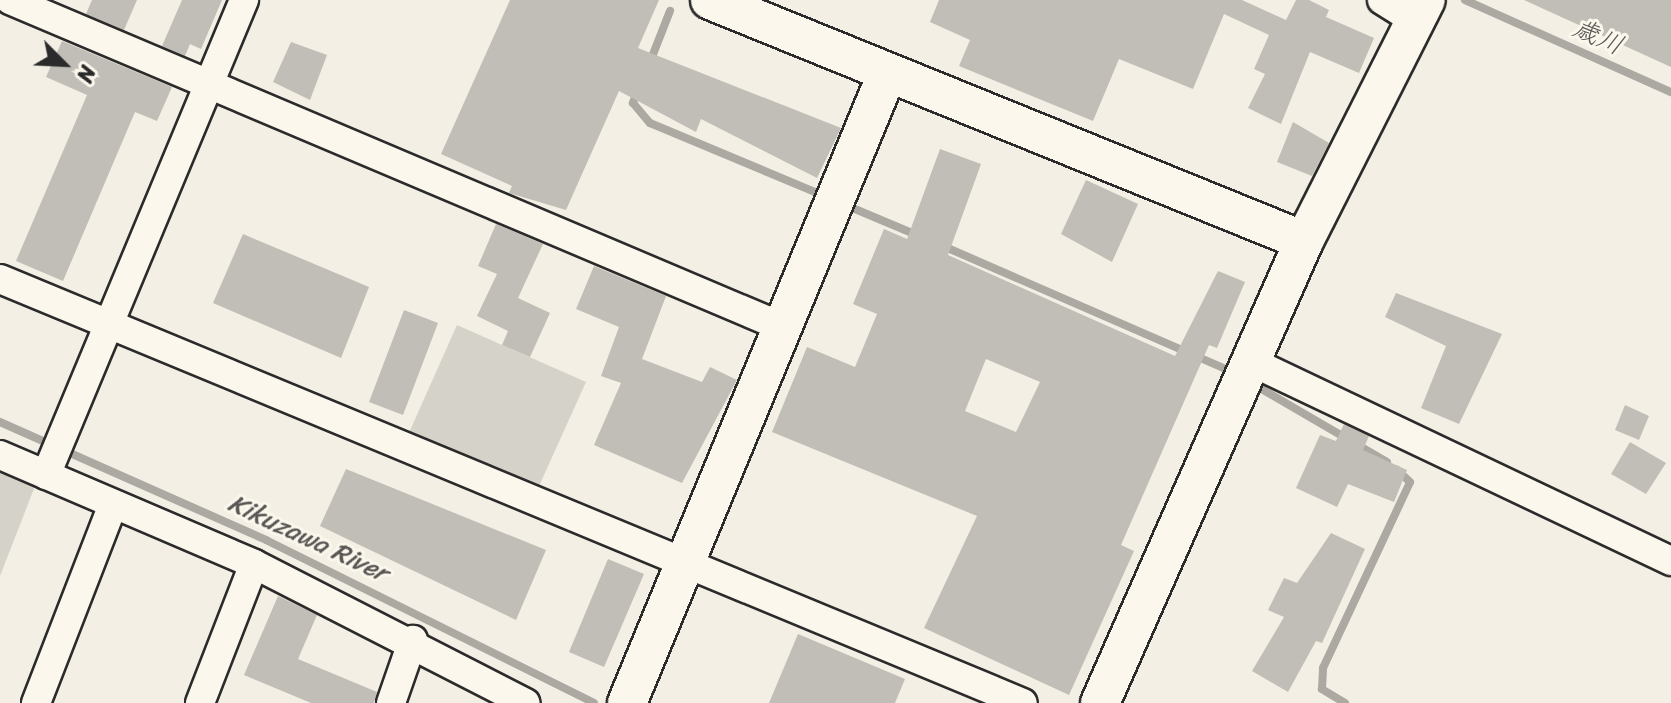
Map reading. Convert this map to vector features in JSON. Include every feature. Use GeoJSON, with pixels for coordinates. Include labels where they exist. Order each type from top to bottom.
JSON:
{"type":"FeatureCollection","features":[{"type":"Feature","properties":{"kind":"street"},"geometry":{"type":"LineString","coordinates":[[10,0],[785,328]]}},
{"type":"Feature","properties":{"kind":"street"},"geometry":{"type":"LineString","coordinates":[[49,469],[244,0]]}},
{"type":"Feature","properties":{"kind":"street"},"geometry":{"type":"LineString","coordinates":[[710,0],[1304,241]]}},
{"type":"Feature","properties":{"kind":"street"},"geometry":{"type":"LineString","coordinates":[[1100,703],[1304,241],[1421,10],[1382,0]]}},
{"type":"Feature","properties":{"kind":"street"},"geometry":{"type":"LineString","coordinates":[[627,703],[785,328],[887,74]]}},
{"type":"Feature","properties":{"kind":"street"},"geometry":{"type":"LineString","coordinates":[[0,279],[1023,703]]}},
{"type":"Feature","properties":{"kind":"street"},"geometry":{"type":"LineString","coordinates":[[1252,362],[1671,561]]}},
{"type":"Feature","properties":{"kind":"street"},"geometry":{"type":"LineString","coordinates":[[0,455],[49,469],[113,504],[254,564],[413,640],[526,703]]}},
{"type":"Feature","properties":{"kind":"street"},"geometry":{"type":"LineString","coordinates":[[36,703],[113,504]]}},
{"type":"Feature","properties":{"kind":"street"},"geometry":{"type":"LineString","coordinates":[[200,703],[254,564]]}},
{"type":"Feature","properties":{"kind":"street"},"geometry":{"type":"LineString","coordinates":[[391,703],[413,640]]}},
{"type":"Feature","properties":{"kind":"shaded area"},"geometry":{"type":"Polygon","coordinates":[[[457,325],[586,382],[539,486],[408,435],[457,325]]]}},
{"type":"Feature","properties":{"kind":"shaded area"},"geometry":{"type":"Polygon","coordinates":[[[0,466],[37,481],[0,576],[0,466]]]}},
{"type":"Feature","properties":{"kind":"building"},"geometry":{"type":"Polygon","coordinates":[[[92,0],[137,0],[124,30],[86,14],[92,0]]]}},
{"type":"Feature","properties":{"kind":"building"},"geometry":{"type":"Polygon","coordinates":[[[182,0],[222,0],[201,49],[190,44],[185,56],[162,46],[182,0]]]}},
{"type":"Feature","properties":{"kind":"building"},"geometry":{"type":"Polygon","coordinates":[[[510,0],[659,0],[638,48],[841,128],[817,178],[701,119],[696,132],[619,91],[566,210],[509,193],[512,186],[441,154],[510,0]]]}},
{"type":"Feature","properties":{"kind":"building"},"geometry":{"type":"Polygon","coordinates":[[[939,0],[1242,0],[1286,20],[1296,0],[1309,0],[1329,10],[1326,17],[1374,38],[1359,73],[1310,52],[1281,124],[1248,108],[1265,74],[1254,69],[1269,35],[1224,14],[1193,89],[1119,59],[1093,121],[959,66],[970,40],[930,22],[939,0]]]}},
{"type":"Feature","properties":{"kind":"building"},"geometry":{"type":"Polygon","coordinates":[[[1524,0],[1671,0],[1671,67],[1524,0]]]}},
{"type":"Feature","properties":{"kind":"building"},"geometry":{"type":"Polygon","coordinates":[[[62,41],[172,87],[157,121],[135,112],[63,281],[16,261],[87,95],[46,77],[62,41]]]}},
{"type":"Feature","properties":{"kind":"building"},"geometry":{"type":"Polygon","coordinates":[[[291,42],[327,55],[310,100],[273,82],[291,42]]]}},
{"type":"Feature","properties":{"kind":"building"},"geometry":{"type":"Polygon","coordinates":[[[1293,122],[1329,143],[1312,176],[1277,162],[1293,122]]]}},
{"type":"Feature","properties":{"kind":"building"},"geometry":{"type":"Polygon","coordinates":[[[940,149],[981,164],[948,255],[1175,356],[1218,271],[1245,282],[1217,348],[1209,345],[1121,545],[1134,551],[1069,695],[924,628],[977,516],[772,432],[807,347],[855,367],[877,314],[853,304],[884,229],[907,239],[940,149]],[[986,359],[965,411],[1016,432],[1040,382],[986,359]]]}},
{"type":"Feature","properties":{"kind":"building"},"geometry":{"type":"Polygon","coordinates":[[[1086,180],[1138,204],[1112,262],[1061,234],[1086,180]]]}},
{"type":"Feature","properties":{"kind":"building"},"geometry":{"type":"Polygon","coordinates":[[[496,224],[543,244],[518,298],[550,313],[530,357],[502,345],[508,331],[477,316],[497,274],[478,266],[496,224]]]}},
{"type":"Feature","properties":{"kind":"building"},"geometry":{"type":"Polygon","coordinates":[[[243,234],[369,287],[341,358],[213,303],[243,234]]]}},
{"type":"Feature","properties":{"kind":"building"},"geometry":{"type":"Polygon","coordinates":[[[594,266],[666,296],[642,359],[702,382],[710,367],[737,380],[682,483],[594,445],[621,383],[601,376],[619,327],[576,309],[594,266]]]}},
{"type":"Feature","properties":{"kind":"building"},"geometry":{"type":"Polygon","coordinates":[[[1396,293],[1502,334],[1459,424],[1421,408],[1446,346],[1385,317],[1396,293]]]}},
{"type":"Feature","properties":{"kind":"building"},"geometry":{"type":"Polygon","coordinates":[[[404,310],[438,323],[403,415],[369,402],[404,310]]]}},
{"type":"Feature","properties":{"kind":"building"},"geometry":{"type":"Polygon","coordinates":[[[1625,405],[1649,416],[1639,440],[1615,430],[1625,405]]]}},
{"type":"Feature","properties":{"kind":"building"},"geometry":{"type":"Polygon","coordinates":[[[1344,424],[1369,436],[1363,450],[1407,470],[1394,502],[1348,484],[1337,507],[1296,488],[1320,435],[1336,441],[1344,424]]]}},
{"type":"Feature","properties":{"kind":"building"},"geometry":{"type":"Polygon","coordinates":[[[1630,442],[1666,463],[1646,494],[1611,474],[1630,442]]]}},
{"type":"Feature","properties":{"kind":"building"},"geometry":{"type":"Polygon","coordinates":[[[346,469],[546,550],[516,620],[320,526],[346,469]]]}},
{"type":"Feature","properties":{"kind":"building"},"geometry":{"type":"Polygon","coordinates":[[[1331,533],[1365,549],[1322,643],[1316,641],[1288,692],[1252,671],[1284,617],[1268,610],[1284,578],[1297,583],[1331,533]]]}},
{"type":"Feature","properties":{"kind":"building"},"geometry":{"type":"Polygon","coordinates":[[[608,559],[644,574],[604,667],[569,652],[608,559]]]}},
{"type":"Feature","properties":{"kind":"building"},"geometry":{"type":"Polygon","coordinates":[[[278,596],[317,615],[298,659],[377,692],[374,703],[311,703],[244,675],[278,596]]]}},
{"type":"Feature","properties":{"kind":"building"},"geometry":{"type":"Polygon","coordinates":[[[798,634],[905,679],[895,703],[769,703],[798,634]]]}},
{"type":"Feature","properties":{"kind":"waterway","name":"歳川"},"geometry":{"type":"LineString","coordinates":[[1465,0],[1671,92]]}},
{"type":"Feature","properties":{"kind":"waterway"},"geometry":{"type":"LineString","coordinates":[[650,62],[670,11]]}},
{"type":"Feature","properties":{"kind":"waterway"},"geometry":{"type":"LineString","coordinates":[[638,89],[633,103],[650,123],[827,197]]}},
{"type":"Feature","properties":{"kind":"waterway"},"geometry":{"type":"LineString","coordinates":[[843,204],[919,236]]}},
{"type":"Feature","properties":{"kind":"waterway"},"geometry":{"type":"LineString","coordinates":[[943,246],[1235,373]]}},
{"type":"Feature","properties":{"kind":"waterway"},"geometry":{"type":"LineString","coordinates":[[1253,384],[1387,462]]}},
{"type":"Feature","properties":{"kind":"waterway","name":"Kikuzawa River"},"geometry":{"type":"LineString","coordinates":[[0,422],[266,540],[594,703]]}},
{"type":"Feature","properties":{"kind":"waterway"},"geometry":{"type":"LineString","coordinates":[[1345,703],[1322,689],[1323,668],[1410,482],[1397,470]]}}]}
